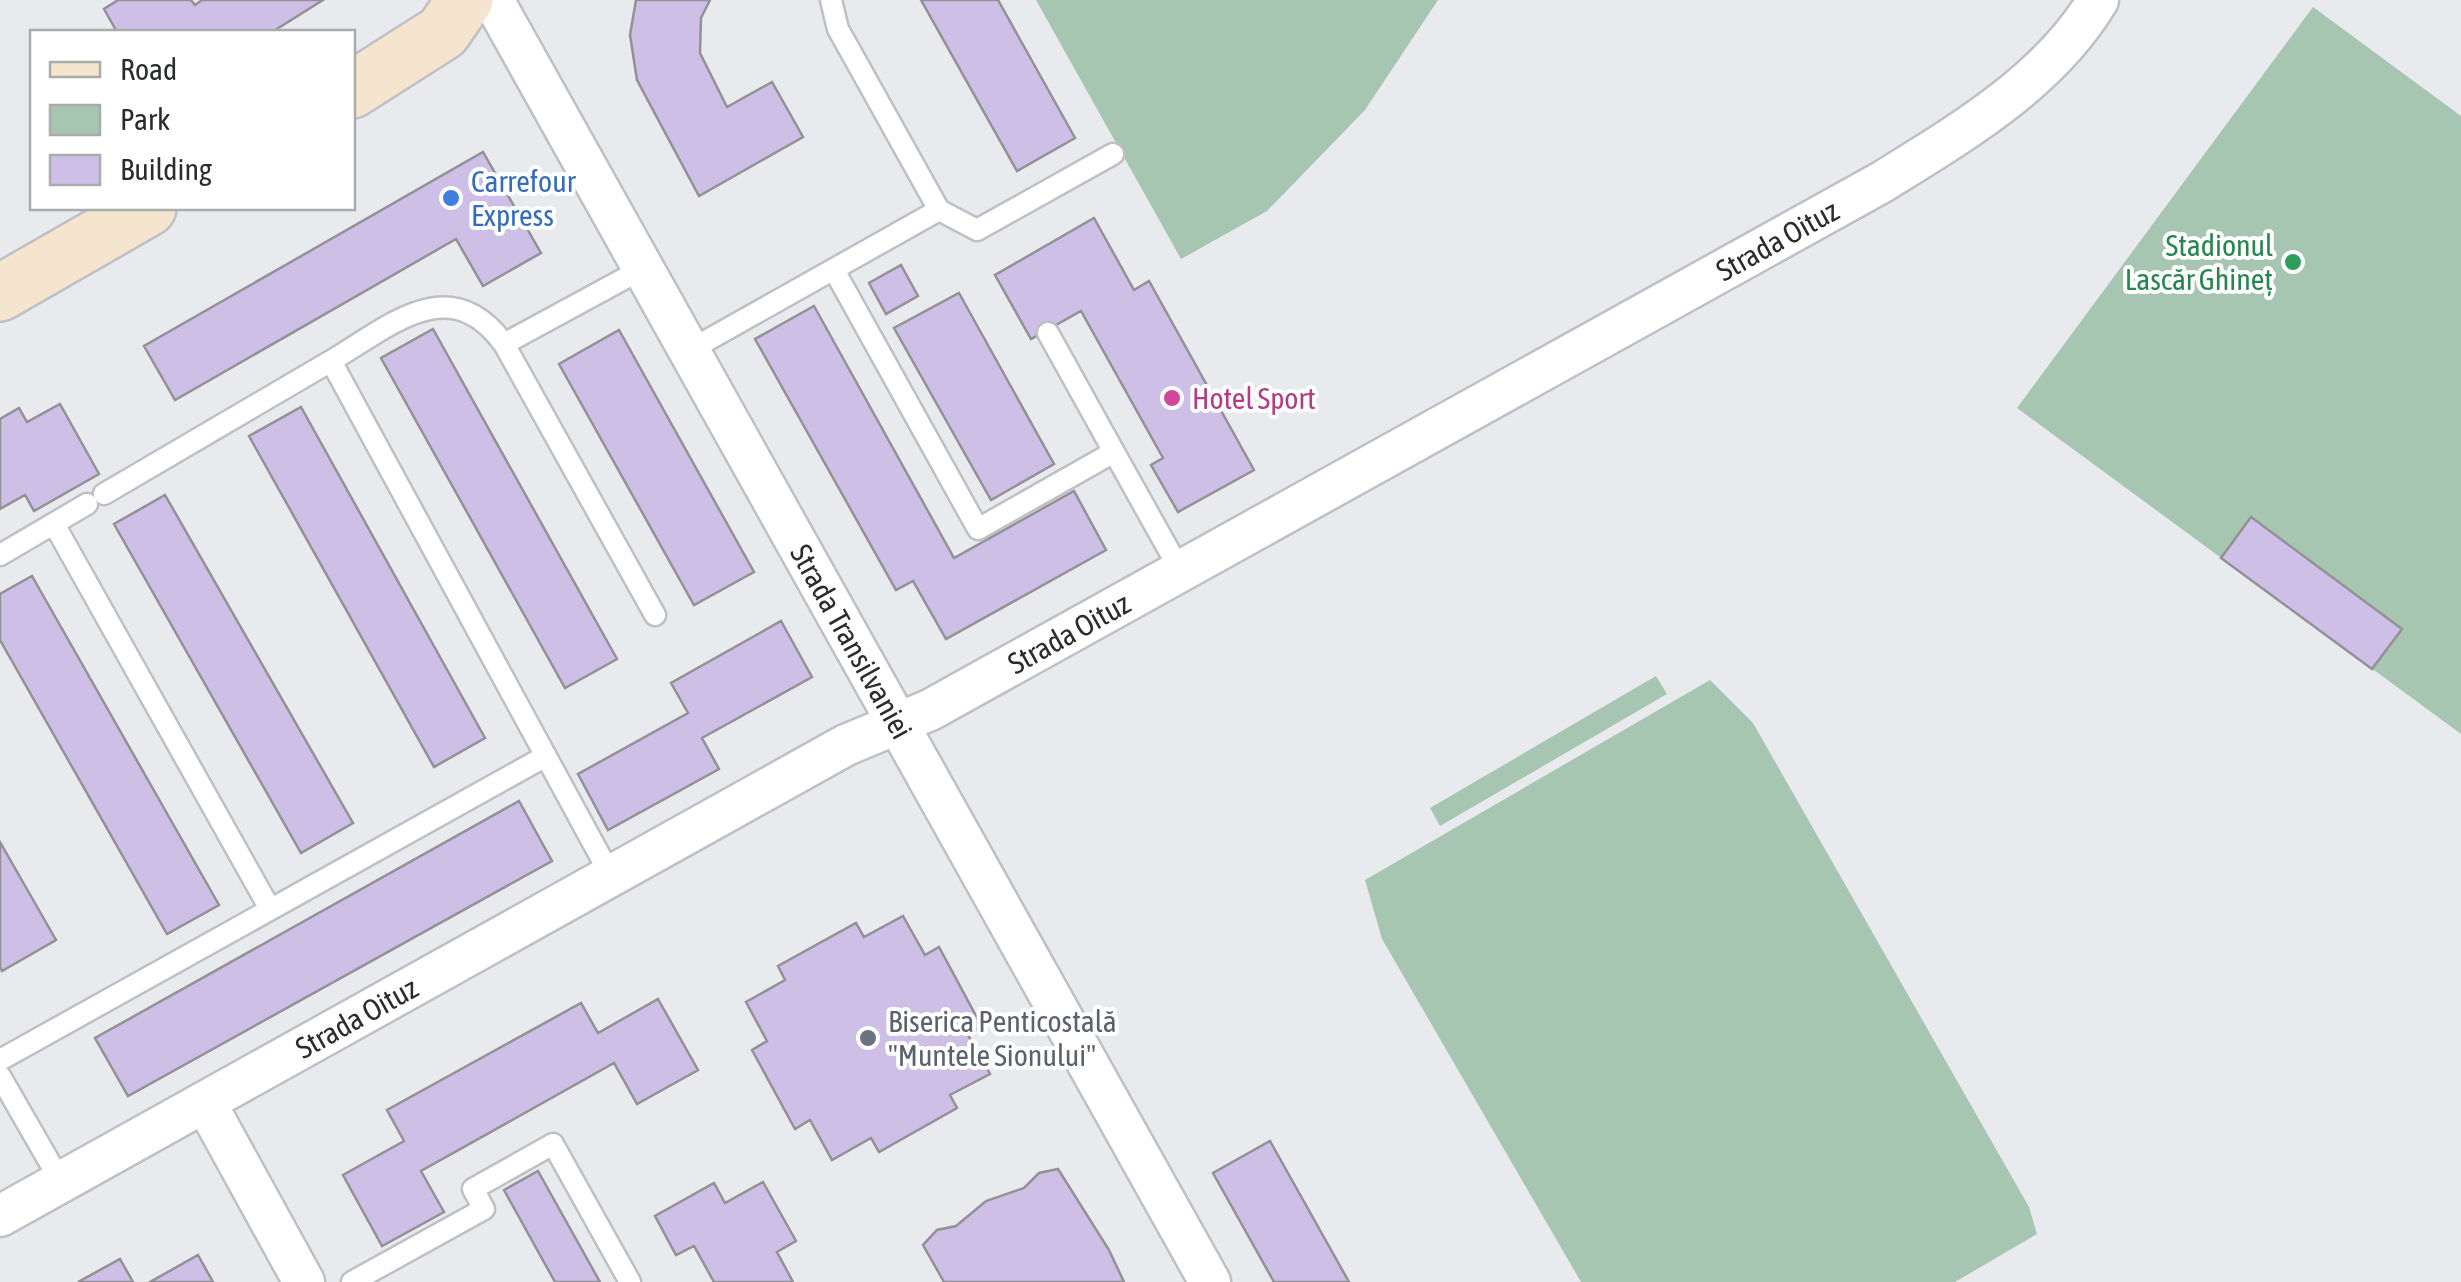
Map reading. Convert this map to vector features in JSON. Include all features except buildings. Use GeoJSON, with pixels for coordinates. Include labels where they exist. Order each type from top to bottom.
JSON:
{"type":"FeatureCollection","features":[{"type":"Feature","properties":{"kind":"street"},"geometry":{"type":"LineString","coordinates":[[355,88],[444,32],[465,0]]}},
{"type":"Feature","properties":{"kind":"street","name":"Strada Transilvaniei"},"geometry":{"type":"LineString","coordinates":[[493,0],[1210,1282]]}},
{"type":"Feature","properties":{"kind":"street","name":"Strada Oituz"},"geometry":{"type":"LineString","coordinates":[[0,1216],[846,745],[930,710],[1182,572],[1926,155],[1997,107],[2048,63],[2098,0]]}},
{"type":"Feature","properties":{"kind":"street"},"geometry":{"type":"LineString","coordinates":[[0,293],[145,210]]}},
{"type":"Feature","properties":{"kind":"street"},"geometry":{"type":"LineString","coordinates":[[204,1102],[304,1282]]}},
{"type":"Feature","properties":{"kind":"lane"},"geometry":{"type":"LineString","coordinates":[[831,0],[838,28],[940,210],[977,230],[1113,154]]}},
{"type":"Feature","properties":{"kind":"lane"},"geometry":{"type":"LineString","coordinates":[[690,350],[940,210]]}},
{"type":"Feature","properties":{"kind":"lane"},"geometry":{"type":"LineString","coordinates":[[504,344],[644,268]]}},
{"type":"Feature","properties":{"kind":"lane"},"geometry":{"type":"LineString","coordinates":[[834,270],[978,528],[1114,452]]}},
{"type":"Feature","properties":{"kind":"lane"},"geometry":{"type":"LineString","coordinates":[[0,556],[418,310],[443,306],[468,312],[489,324],[504,344],[655,616]]}},
{"type":"Feature","properties":{"kind":"lane"},"geometry":{"type":"LineString","coordinates":[[1048,333],[1182,572]]}},
{"type":"Feature","properties":{"kind":"lane"},"geometry":{"type":"LineString","coordinates":[[331,361],[611,876]]}},
{"type":"Feature","properties":{"kind":"lane"},"geometry":{"type":"LineString","coordinates":[[54,524],[270,909]]}},
{"type":"Feature","properties":{"kind":"lane"},"geometry":{"type":"LineString","coordinates":[[0,1060],[546,756]]}},
{"type":"Feature","properties":{"kind":"lane"},"geometry":{"type":"LineString","coordinates":[[0,1076],[61,1182]]}},
{"type":"Feature","properties":{"kind":"lane"},"geometry":{"type":"LineString","coordinates":[[352,1282],[484,1209],[473,1189],[553,1144],[630,1282]]}},
{"type":"Feature","properties":{"kind":"green space"},"geometry":{"type":"Polygon","coordinates":[[[1036,0],[1438,0],[1365,110],[1267,211],[1181,259],[1036,0]]]}},
{"type":"Feature","properties":{"kind":"green space","name":"Stadionul Lascăr Ghineț"},"geometry":{"type":"Polygon","coordinates":[[[2313,7],[2461,116],[2461,734],[2017,408],[2313,7]]]}},
{"type":"Feature","properties":{"kind":"green space"},"geometry":{"type":"Polygon","coordinates":[[[1656,676],[1667,694],[1440,826],[1430,808],[1656,676]]]}},
{"type":"Feature","properties":{"kind":"green space"},"geometry":{"type":"Polygon","coordinates":[[[1710,680],[1753,723],[2029,1207],[2037,1234],[1955,1282],[1581,1282],[1382,939],[1365,880],[1710,680]]]}},
{"type":"Feature","properties":{"kind":"place","name":"Carrefour Express"},"geometry":{"type":"Point","coordinates":[451,198]}},
{"type":"Feature","properties":{"kind":"place","name":"Stadionul Lascăr Ghineț"},"geometry":{"type":"Point","coordinates":[2293,262]}},
{"type":"Feature","properties":{"kind":"place","name":"Hotel Sport"},"geometry":{"type":"Point","coordinates":[1172,398]}},
{"type":"Feature","properties":{"kind":"place","name":"Biserica Penticostală \"Muntele Sionului\""},"geometry":{"type":"Point","coordinates":[868,1038]}}]}
